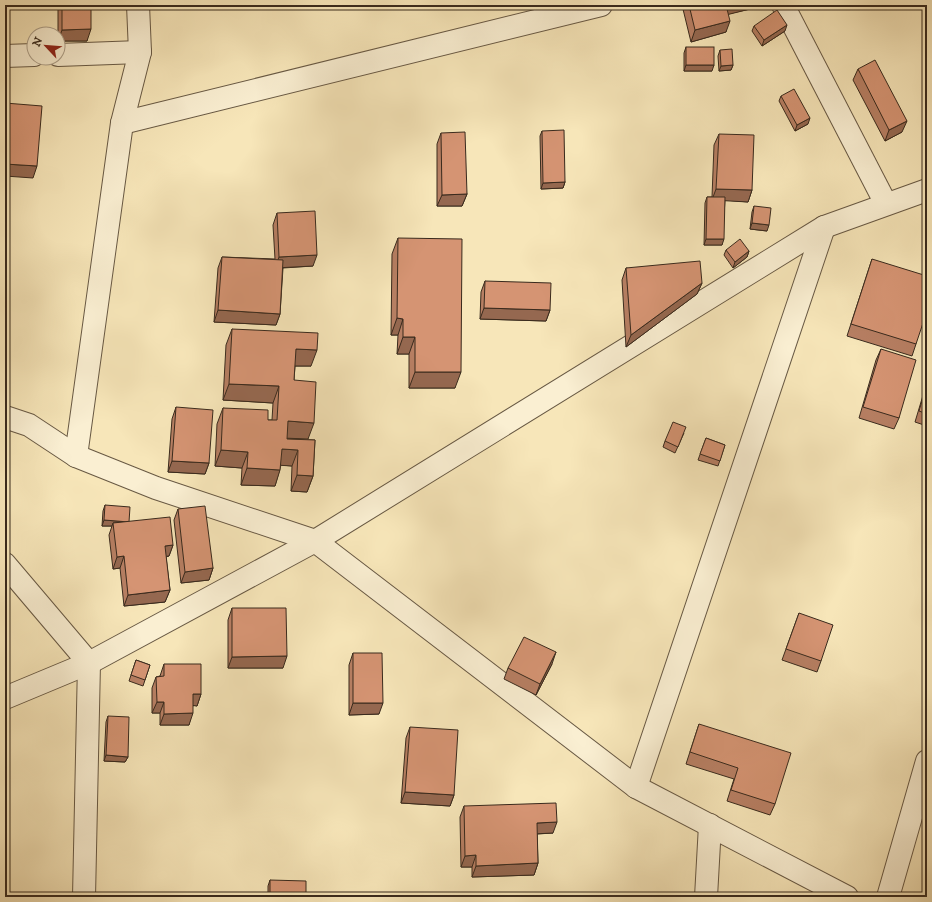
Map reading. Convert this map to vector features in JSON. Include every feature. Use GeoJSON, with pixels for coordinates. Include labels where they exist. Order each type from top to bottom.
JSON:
{"type":"FeatureCollection","features":[{"type":"Feature","properties":{"kind":"street"},"geometry":{"type":"LineString","coordinates":[[76,456],[122,124],[140,52],[138,5]]}},
{"type":"Feature","properties":{"kind":"street"},"geometry":{"type":"LineString","coordinates":[[122,124],[601,5]]}},
{"type":"Feature","properties":{"kind":"street"},"geometry":{"type":"LineString","coordinates":[[783,5],[886,204]]}},
{"type":"Feature","properties":{"kind":"street"},"geometry":{"type":"LineString","coordinates":[[66,55],[140,52]]}},
{"type":"Feature","properties":{"kind":"street"},"geometry":{"type":"LineString","coordinates":[[5,56],[26,56]]}},
{"type":"Feature","properties":{"kind":"street"},"geometry":{"type":"LineString","coordinates":[[5,698],[89,663],[315,541],[824,227],[927,190]]}},
{"type":"Feature","properties":{"kind":"street"},"geometry":{"type":"LineString","coordinates":[[636,787],[824,227]]}},
{"type":"Feature","properties":{"kind":"street"},"geometry":{"type":"LineString","coordinates":[[5,417],[29,425],[76,456],[156,488],[315,541],[636,787],[847,897]]}},
{"type":"Feature","properties":{"kind":"street"},"geometry":{"type":"LineString","coordinates":[[5,564],[89,663],[84,897]]}},
{"type":"Feature","properties":{"kind":"street"},"geometry":{"type":"LineString","coordinates":[[888,897],[927,761]]}},
{"type":"Feature","properties":{"kind":"street"},"geometry":{"type":"LineString","coordinates":[[706,897],[710,825]]}},
{"type":"Feature","properties":{"kind":"building"},"geometry":{"type":"Polygon","coordinates":[[[62,5],[91,5],[91,29],[66,30],[66,26],[62,26],[62,5]]]}},
{"type":"Feature","properties":{"kind":"building"},"geometry":{"type":"Polygon","coordinates":[[[689,5],[726,5],[730,21],[695,30],[689,5]]]}},
{"type":"Feature","properties":{"kind":"building"},"geometry":{"type":"Polygon","coordinates":[[[777,10],[787,25],[764,40],[754,26],[777,10]]]}},
{"type":"Feature","properties":{"kind":"building"},"geometry":{"type":"Polygon","coordinates":[[[686,47],[714,47],[714,65],[686,65],[686,47]]]}},
{"type":"Feature","properties":{"kind":"building"},"geometry":{"type":"Polygon","coordinates":[[[732,49],[733,65],[721,66],[720,50],[732,49]]]}},
{"type":"Feature","properties":{"kind":"building"},"geometry":{"type":"Polygon","coordinates":[[[875,60],[907,121],[889,130],[858,69],[875,60]]]}},
{"type":"Feature","properties":{"kind":"building"},"geometry":{"type":"Polygon","coordinates":[[[794,89],[810,118],[797,125],[781,96],[794,89]]]}},
{"type":"Feature","properties":{"kind":"building"},"geometry":{"type":"Polygon","coordinates":[[[5,103],[42,106],[37,166],[5,164],[5,103]]]}},
{"type":"Feature","properties":{"kind":"building"},"geometry":{"type":"Polygon","coordinates":[[[564,130],[565,182],[543,183],[542,131],[564,130]]]}},
{"type":"Feature","properties":{"kind":"building"},"geometry":{"type":"Polygon","coordinates":[[[465,132],[467,194],[442,195],[441,133],[465,132]]]}},
{"type":"Feature","properties":{"kind":"building"},"geometry":{"type":"Polygon","coordinates":[[[719,134],[754,135],[752,190],[716,189],[719,134]]]}},
{"type":"Feature","properties":{"kind":"building"},"geometry":{"type":"Polygon","coordinates":[[[707,197],[725,197],[724,239],[706,239],[707,197]]]}},
{"type":"Feature","properties":{"kind":"building"},"geometry":{"type":"Polygon","coordinates":[[[754,206],[771,208],[769,225],[752,223],[754,206]]]}},
{"type":"Feature","properties":{"kind":"building"},"geometry":{"type":"Polygon","coordinates":[[[315,211],[317,255],[279,257],[277,213],[315,211]]]}},
{"type":"Feature","properties":{"kind":"building"},"geometry":{"type":"Polygon","coordinates":[[[398,238],[462,239],[461,372],[415,372],[415,337],[403,337],[403,319],[397,318],[398,238]]]}},
{"type":"Feature","properties":{"kind":"building"},"geometry":{"type":"Polygon","coordinates":[[[740,239],[749,251],[735,262],[726,250],[740,239]]]}},
{"type":"Feature","properties":{"kind":"building"},"geometry":{"type":"Polygon","coordinates":[[[222,257],[283,260],[280,314],[218,310],[222,257]]]}},
{"type":"Feature","properties":{"kind":"building"},"geometry":{"type":"Polygon","coordinates":[[[872,259],[927,276],[927,311],[916,344],[851,324],[872,259]]]}},
{"type":"Feature","properties":{"kind":"building"},"geometry":{"type":"Polygon","coordinates":[[[700,261],[702,283],[631,335],[626,268],[700,261]]]}},
{"type":"Feature","properties":{"kind":"building"},"geometry":{"type":"Polygon","coordinates":[[[485,281],[551,283],[550,310],[484,308],[485,281]]]}},
{"type":"Feature","properties":{"kind":"building"},"geometry":{"type":"Polygon","coordinates":[[[232,329],[318,333],[317,350],[296,349],[294,380],[316,382],[314,423],[288,421],[287,439],[315,440],[313,476],[297,475],[298,450],[282,449],[280,470],[247,468],[248,452],[221,450],[223,408],[268,410],[268,420],[277,420],[279,386],[229,384],[232,329]]]}},
{"type":"Feature","properties":{"kind":"building"},"geometry":{"type":"Polygon","coordinates":[[[881,349],[916,360],[899,418],[863,407],[881,349]]]}},
{"type":"Feature","properties":{"kind":"building"},"geometry":{"type":"Polygon","coordinates":[[[927,384],[927,414],[919,411],[927,384]]]}},
{"type":"Feature","properties":{"kind":"building"},"geometry":{"type":"Polygon","coordinates":[[[176,407],[213,410],[209,463],[172,461],[176,407]]]}},
{"type":"Feature","properties":{"kind":"building"},"geometry":{"type":"Polygon","coordinates":[[[673,422],[686,427],[678,447],[665,441],[673,422]]]}},
{"type":"Feature","properties":{"kind":"building"},"geometry":{"type":"Polygon","coordinates":[[[706,438],[725,445],[720,461],[700,454],[706,438]]]}},
{"type":"Feature","properties":{"kind":"building"},"geometry":{"type":"Polygon","coordinates":[[[105,505],[130,507],[129,522],[104,520],[105,505]]]}},
{"type":"Feature","properties":{"kind":"building"},"geometry":{"type":"Polygon","coordinates":[[[205,506],[213,568],[185,572],[178,509],[205,506]]]}},
{"type":"Feature","properties":{"kind":"building"},"geometry":{"type":"Polygon","coordinates":[[[170,517],[173,545],[165,546],[170,590],[128,595],[124,556],[117,557],[113,523],[170,517]]]}},
{"type":"Feature","properties":{"kind":"building"},"geometry":{"type":"Polygon","coordinates":[[[232,608],[286,608],[287,656],[232,657],[232,608]]]}},
{"type":"Feature","properties":{"kind":"building"},"geometry":{"type":"Polygon","coordinates":[[[799,613],[833,625],[821,661],[786,649],[799,613]]]}},
{"type":"Feature","properties":{"kind":"building"},"geometry":{"type":"Polygon","coordinates":[[[524,637],[556,652],[540,684],[508,668],[524,637]]]}},
{"type":"Feature","properties":{"kind":"building"},"geometry":{"type":"Polygon","coordinates":[[[353,653],[382,653],[383,703],[353,703],[353,653]]]}},
{"type":"Feature","properties":{"kind":"building"},"geometry":{"type":"Polygon","coordinates":[[[136,660],[150,665],[145,680],[131,675],[136,660]]]}},
{"type":"Feature","properties":{"kind":"building"},"geometry":{"type":"Polygon","coordinates":[[[164,664],[201,664],[201,694],[193,694],[193,713],[164,714],[164,702],[157,702],[156,677],[164,676],[164,664]]]}},
{"type":"Feature","properties":{"kind":"building"},"geometry":{"type":"Polygon","coordinates":[[[108,716],[129,717],[128,757],[106,755],[108,716]]]}},
{"type":"Feature","properties":{"kind":"building"},"geometry":{"type":"Polygon","coordinates":[[[699,724],[791,753],[775,804],[731,790],[738,768],[690,752],[699,724]]]}},
{"type":"Feature","properties":{"kind":"building"},"geometry":{"type":"Polygon","coordinates":[[[410,727],[458,730],[454,795],[405,792],[410,727]]]}},
{"type":"Feature","properties":{"kind":"building"},"geometry":{"type":"Polygon","coordinates":[[[556,803],[557,822],[537,823],[538,863],[476,866],[476,855],[465,856],[464,806],[556,803]]]}},
{"type":"Feature","properties":{"kind":"building"},"geometry":{"type":"Polygon","coordinates":[[[270,880],[306,881],[306,897],[270,897],[270,880]]]}}]}
